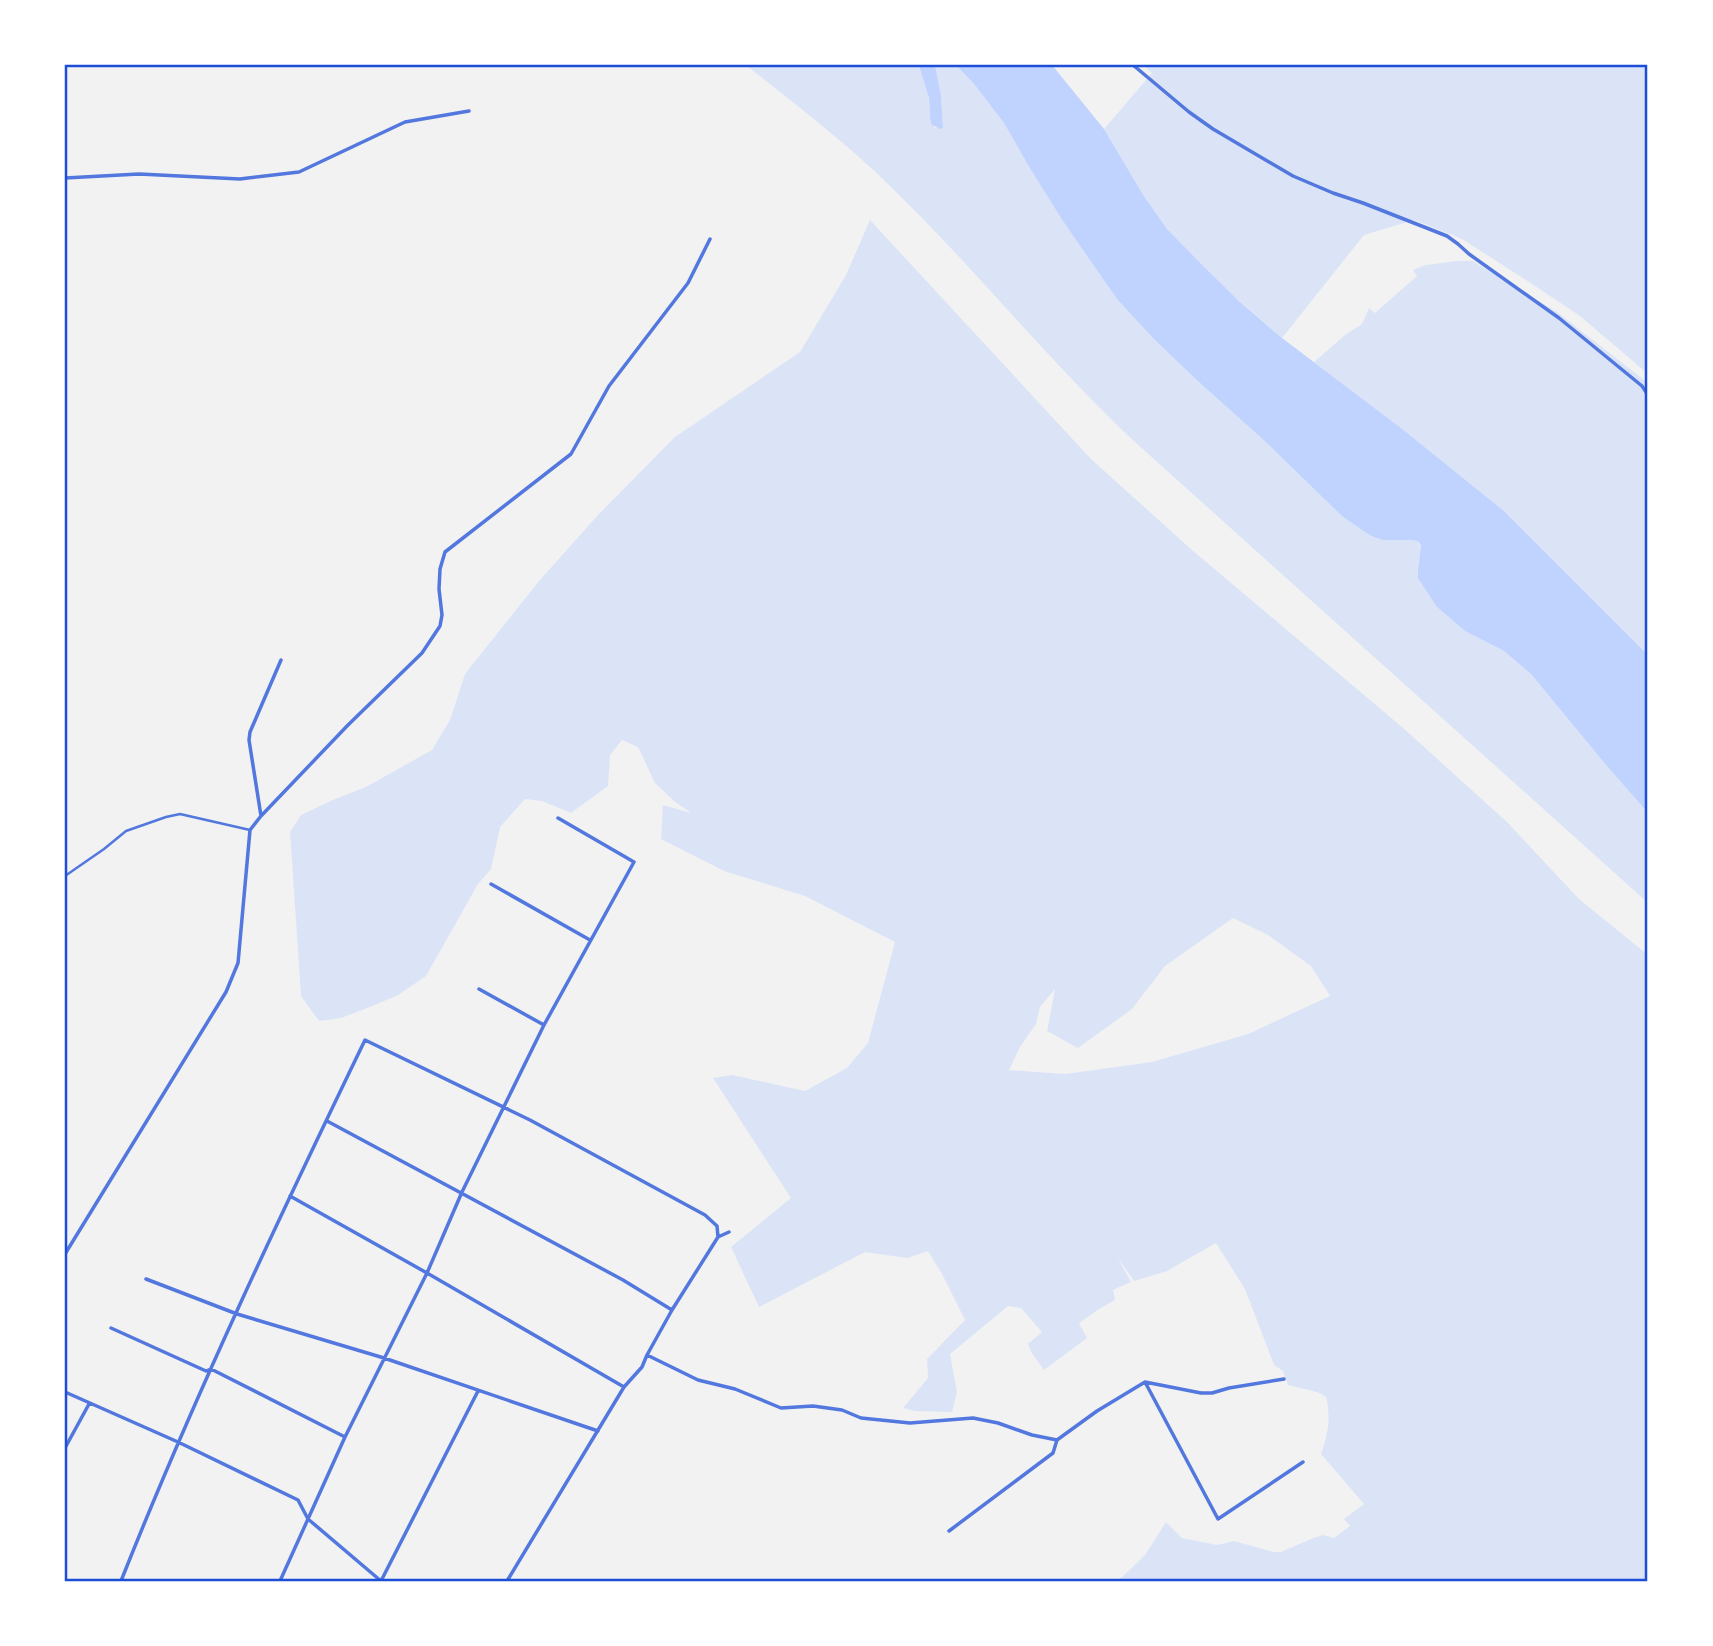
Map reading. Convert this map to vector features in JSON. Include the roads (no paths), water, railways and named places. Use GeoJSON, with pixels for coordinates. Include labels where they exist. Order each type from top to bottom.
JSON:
{"type":"FeatureCollection","features":[{"type":"Feature","properties":{"kind":"street"},"geometry":{"type":"LineString","coordinates":[[1133,65],[1213,129],[1293,176],[1447,236],[1559,318],[1642,387],[1648,395]]}},
{"type":"Feature","properties":{"kind":"street"},"geometry":{"type":"LineString","coordinates":[[65,178],[139,174],[240,179],[299,172],[405,122],[470,111]]}},
{"type":"Feature","properties":{"kind":"street"},"geometry":{"type":"LineString","coordinates":[[65,1254],[226,992],[238,963],[250,830],[348,725],[422,653],[440,626],[440,569],[445,552],[570,454],[609,386],[688,283],[710,239]]}},
{"type":"Feature","properties":{"kind":"street"},"geometry":{"type":"LineString","coordinates":[[261,816],[250,732],[281,660]]}},
{"type":"Feature","properties":{"kind":"street"},"geometry":{"type":"LineString","coordinates":[[65,876],[126,831],[166,817],[180,814],[250,830]]}},
{"type":"Feature","properties":{"kind":"street"},"geometry":{"type":"LineString","coordinates":[[280,1581],[345,1437],[427,1273],[461,1192],[544,1025],[634,862],[558,818]]}},
{"type":"Feature","properties":{"kind":"street"},"geometry":{"type":"LineString","coordinates":[[491,884],[590,940]]}},
{"type":"Feature","properties":{"kind":"street"},"geometry":{"type":"LineString","coordinates":[[479,989],[544,1025]]}},
{"type":"Feature","properties":{"kind":"street"},"geometry":{"type":"LineString","coordinates":[[121,1581],[178,1442],[290,1196],[365,1040],[505,1107],[705,1215],[717,1226],[718,1237]]}},
{"type":"Feature","properties":{"kind":"street"},"geometry":{"type":"LineString","coordinates":[[326,1121],[461,1192],[672,1310]]}},
{"type":"Feature","properties":{"kind":"street"},"geometry":{"type":"LineString","coordinates":[[290,1196],[624,1387]]}},
{"type":"Feature","properties":{"kind":"street"},"geometry":{"type":"LineString","coordinates":[[507,1581],[624,1387],[642,1367],[672,1310],[718,1237],[729,1232]]}},
{"type":"Feature","properties":{"kind":"street"},"geometry":{"type":"LineString","coordinates":[[146,1279],[237,1314],[384,1358],[598,1432]]}},
{"type":"Feature","properties":{"kind":"street"},"geometry":{"type":"LineString","coordinates":[[111,1328],[206,1371],[211,1369],[345,1437]]}},
{"type":"Feature","properties":{"kind":"street"},"geometry":{"type":"LineString","coordinates":[[647,1355],[698,1380],[736,1389],[781,1408],[813,1406],[842,1410],[861,1418],[910,1423],[973,1418],[1057,1440]]}},
{"type":"Feature","properties":{"kind":"street"},"geometry":{"type":"LineString","coordinates":[[950,1531],[1053,1453],[1057,1440],[1097,1411],[1145,1382],[1212,1393],[1284,1379]]}},
{"type":"Feature","properties":{"kind":"street"},"geometry":{"type":"LineString","coordinates":[[1145,1382],[1218,1518],[1303,1462]]}},
{"type":"Feature","properties":{"kind":"street"},"geometry":{"type":"LineString","coordinates":[[65,1392],[178,1442],[298,1500],[308,1519],[381,1581],[478,1391]]}},
{"type":"Feature","properties":{"kind":"street"},"geometry":{"type":"LineString","coordinates":[[65,1448],[89,1403]]}},
{"type":"Feature","properties":{"kind":"water"},"geometry":{"type":"Polygon","coordinates":[[[919,65],[935,65],[941,95],[943,128],[932,125],[929,98],[919,65]]]}},
{"type":"Feature","properties":{"kind":"water"},"geometry":{"type":"Polygon","coordinates":[[[956,65],[1052,65],[1104,129],[1143,195],[1167,229],[1202,265],[1282,338],[1401,428],[1504,511],[1648,655],[1648,813],[1531,674],[1504,651],[1465,631],[1437,607],[1418,578],[1421,546],[1419,542],[1383,540],[1371,536],[1342,516],[1154,339],[1117,299],[1063,221],[1004,123],[956,65]]]}}]}
